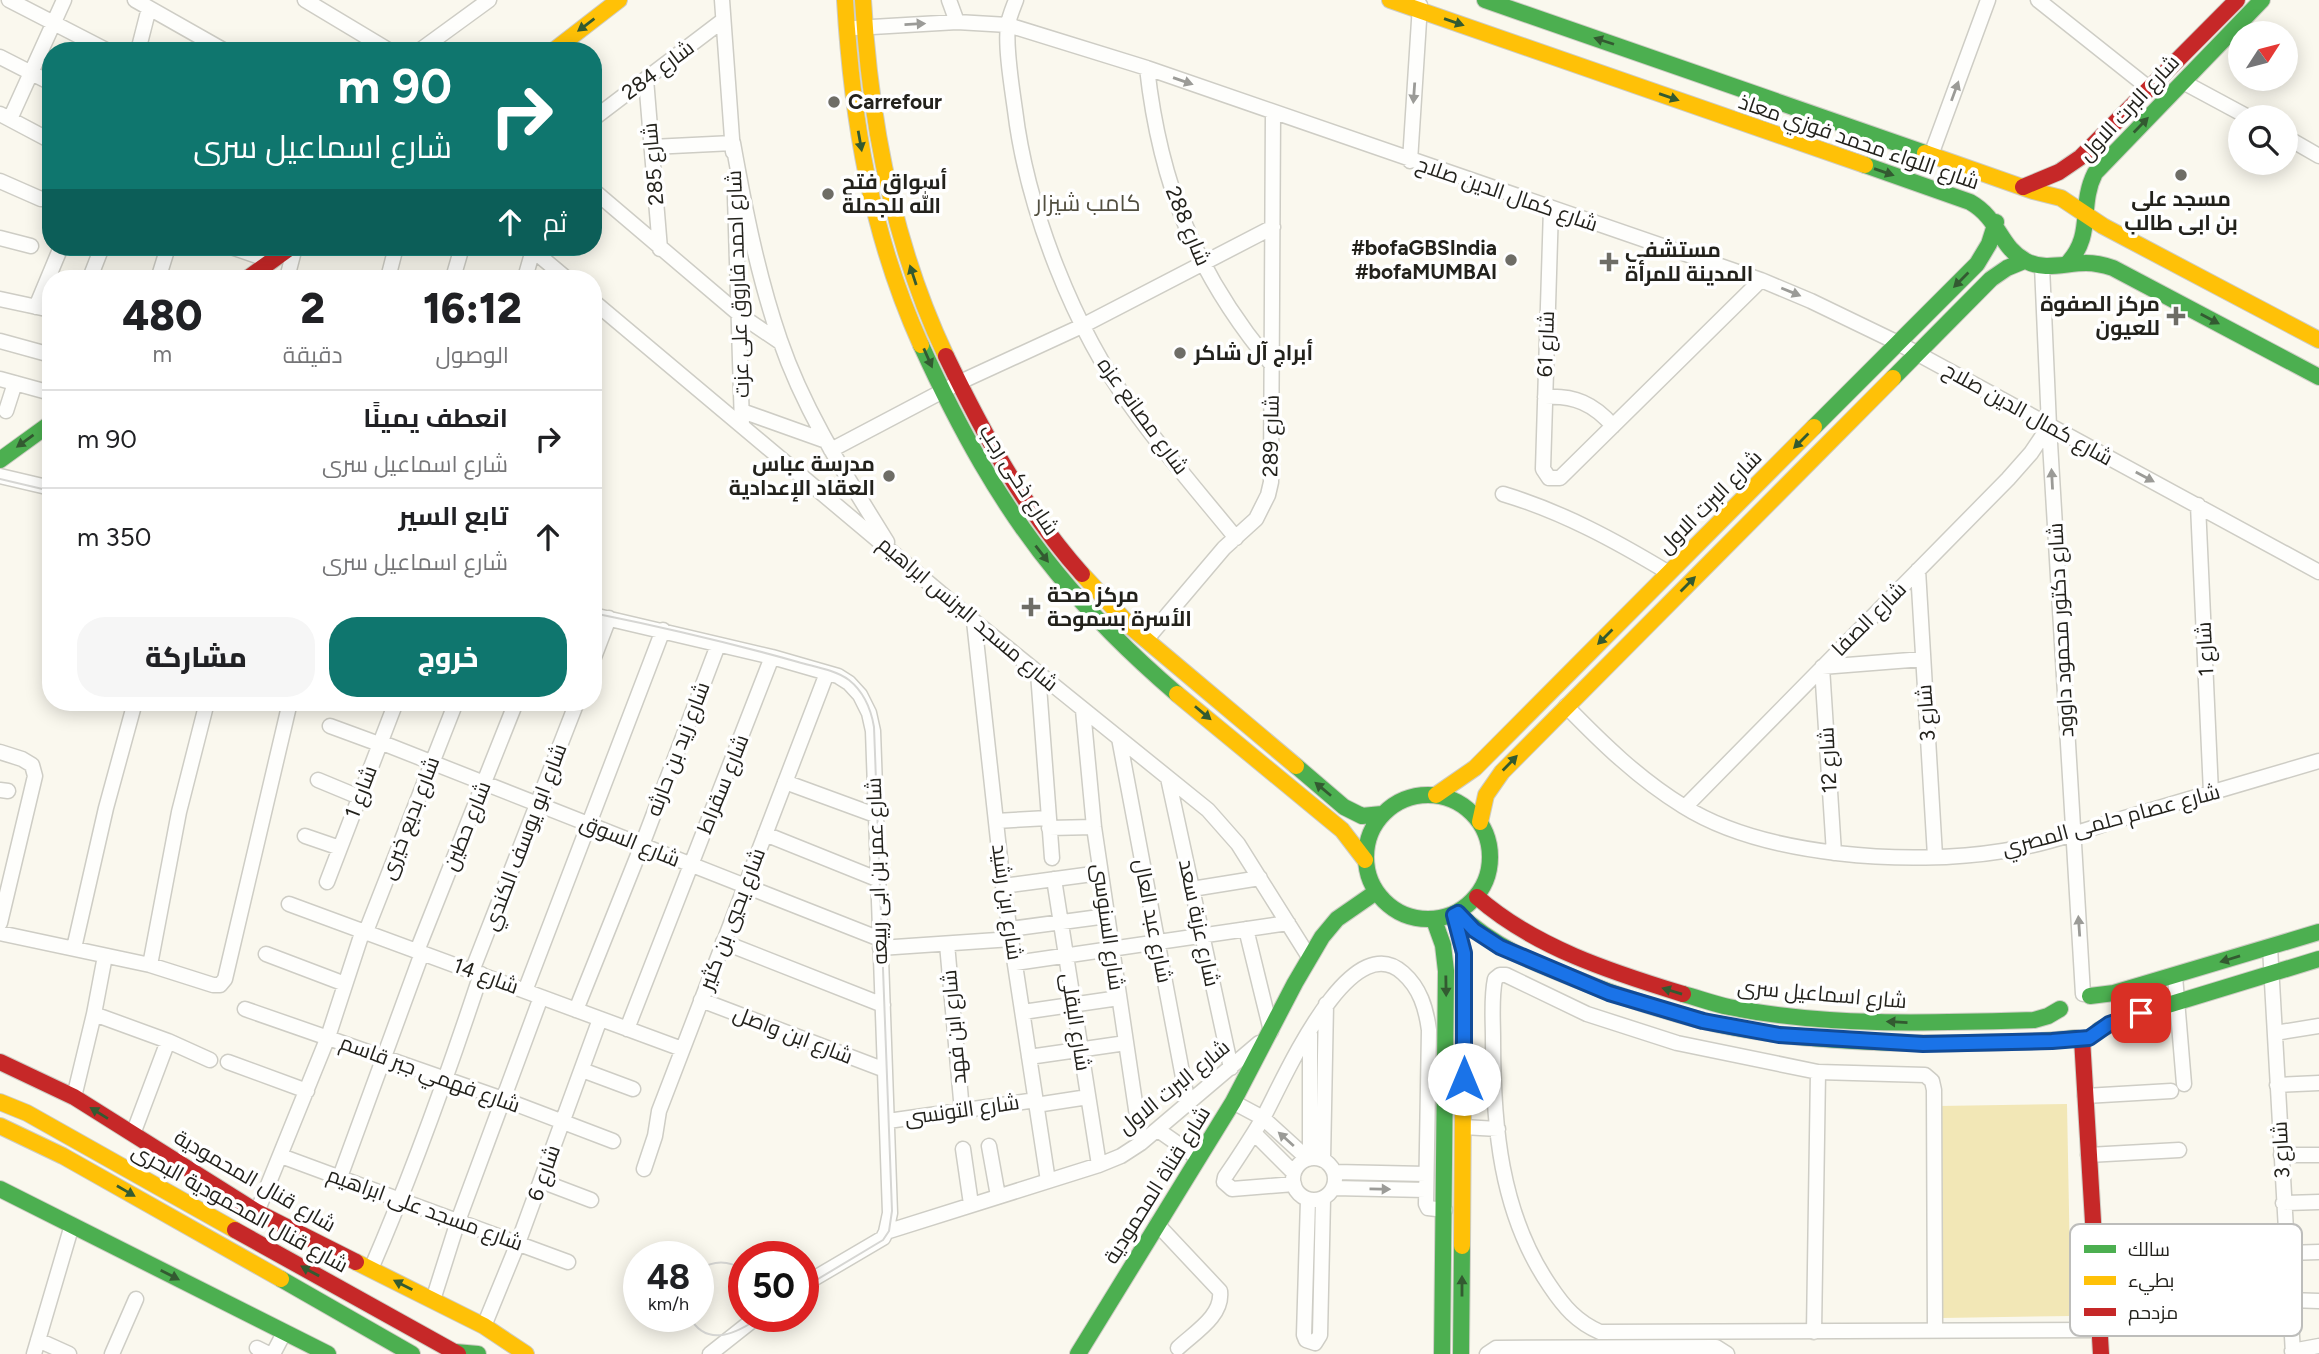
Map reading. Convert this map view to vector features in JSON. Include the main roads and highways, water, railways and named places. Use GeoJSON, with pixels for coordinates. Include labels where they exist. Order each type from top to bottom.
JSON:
{"type":"FeatureCollection","features":[{"type":"Feature","properties":{"kind":"main road"},"geometry":{"type":"LineString","coordinates":[[564,42],[619,0]]}},
{"type":"Feature","properties":{"kind":"main road","name":"شارع ذكى رجب"},"geometry":{"type":"LineString","coordinates":[[845,0],[854,107],[868,180],[902,293],[966,438],[1012,512],[1049,564],[1099,621],[1133,655],[1342,830],[1366,860]]}},
{"type":"Feature","properties":{"kind":"main road","name":"شارع ذكى رجب"},"geometry":{"type":"LineString","coordinates":[[863,0],[872,104],[885,177],[900,235],[918,288],[958,383],[1015,484],[1051,537],[1112,608],[1146,640],[1344,807],[1362,816],[1382,814]]}},
{"type":"Feature","properties":{"kind":"main road","name":"شارع اللواء محمد فوزي معاذ"},"geometry":{"type":"LineString","coordinates":[[1390,0],[1420,5],[1980,206],[1996,222],[2001,238],[2011,251],[2024,261]]}},
{"type":"Feature","properties":{"kind":"main road","name":"شارع اللواء محمد فوزي معاذ"},"geometry":{"type":"LineString","coordinates":[[1485,0],[2061,198],[2085,215],[2319,340]]}},
{"type":"Feature","properties":{"kind":"main road","name":"شارع البرت الاول"},"geometry":{"type":"LineString","coordinates":[[2023,187],[2048,178],[2081,158],[2237,0]]}},
{"type":"Feature","properties":{"kind":"main road","name":"شارع البرت الاول"},"geometry":{"type":"LineString","coordinates":[[2241,21],[2262,0]]}},
{"type":"Feature","properties":{"kind":"main road"},"geometry":{"type":"LineString","coordinates":[[2215,22],[2228,34]]}},
{"type":"Feature","properties":{"kind":"main road","name":"شارع البرت الاول"},"geometry":{"type":"LineString","coordinates":[[2067,264],[2076,257],[2086,237],[2087,188],[2095,173],[2228,34]]}},
{"type":"Feature","properties":{"kind":"main road"},"geometry":{"type":"LineString","coordinates":[[868,180],[885,177]]}},
{"type":"Feature","properties":{"kind":"main road","name":"شارع البرت الاول"},"geometry":{"type":"LineString","coordinates":[[1436,795],[1475,768],[1977,264],[1989,244],[1996,222]]}},
{"type":"Feature","properties":{"kind":"main road"},"geometry":{"type":"LineString","coordinates":[[2127,275],[2123,259],[2127,252],[2143,245]]}},
{"type":"Feature","properties":{"kind":"main road"},"geometry":{"type":"LineString","coordinates":[[259,270],[280,256]]}},
{"type":"Feature","properties":{"kind":"main road"},"geometry":{"type":"LineString","coordinates":[[2024,261],[2042,266],[2102,265],[2127,275],[2319,377]]}},
{"type":"Feature","properties":{"kind":"main road","name":"شارع البرت الاول"},"geometry":{"type":"LineString","coordinates":[[1480,822],[1486,795],[1493,782],[1566,706],[1991,279],[2024,261]]}},
{"type":"Feature","properties":{"kind":"main road"},"geometry":{"type":"LineString","coordinates":[[1912,329],[1923,333],[1922,348]]}},
{"type":"Feature","properties":{"kind":"main road"},"geometry":{"type":"LineString","coordinates":[[1882,359],[1887,369],[1898,373]]}},
{"type":"Feature","properties":{"kind":"main road"},"geometry":{"type":"LineString","coordinates":[[0,460],[42,430]]}},
{"type":"Feature","properties":{"kind":"main road"},"geometry":{"type":"LineString","coordinates":[[1629,613],[1643,629]]}},
{"type":"Feature","properties":{"kind":"main road"},"geometry":{"type":"LineString","coordinates":[[1436,795],[1461,804],[1480,822],[1487,836],[1490,860],[1485,883],[1477,897],[1456,914],[1434,920],[1401,914],[1387,905],[1376,892],[1369,877],[1366,860],[1369,835],[1382,814],[1397,802],[1416,796],[1436,795]]}},
{"type":"Feature","properties":{"kind":"main road","name":"شارع البرت الاول"},"geometry":{"type":"LineString","coordinates":[[1270,1033],[1322,937],[1337,919],[1376,892]]}},
{"type":"Feature","properties":{"kind":"main road","name":"شارع اسماعيل سرى"},"geometry":{"type":"LineString","coordinates":[[1477,897],[1492,912],[1511,924],[1565,951],[1618,974],[1727,1007],[1781,1016],[1922,1024],[2034,1020],[2060,1009]]}},
{"type":"Feature","properties":{"kind":"main road"},"geometry":{"type":"LineString","coordinates":[[1456,914],[1464,953],[1461,1354]]}},
{"type":"Feature","properties":{"kind":"main road","name":"شارع اسماعيل سرى"},"geometry":{"type":"LineString","coordinates":[[1456,914],[1500,947],[1609,993],[1722,1026],[1779,1035],[1923,1044],[2079,1039]]}},
{"type":"Feature","properties":{"kind":"main road"},"geometry":{"type":"LineString","coordinates":[[1434,920],[1443,944],[1446,971],[1442,1354]]}},
{"type":"Feature","properties":{"kind":"main road"},"geometry":{"type":"LineString","coordinates":[[2319,932],[2109,995],[2070,997],[2060,1009],[2061,1026],[2064,1031],[2079,1039],[2095,1034],[2115,1021],[2319,959]]}},
{"type":"Feature","properties":{"kind":"main road"},"geometry":{"type":"LineString","coordinates":[[2086,995],[2100,1004],[2103,1010],[2099,1030]]}},
{"type":"Feature","properties":{"kind":"main road"},"geometry":{"type":"LineString","coordinates":[[1779,1035],[1781,1016]]}},
{"type":"Feature","properties":{"kind":"main road"},"geometry":{"type":"LineString","coordinates":[[1988,1021],[1990,1043]]}},
{"type":"Feature","properties":{"kind":"main road"},"geometry":{"type":"LineString","coordinates":[[1922,1024],[1923,1044]]}},
{"type":"Feature","properties":{"kind":"main road","name":"شارع قناة المحمودية"},"geometry":{"type":"LineString","coordinates":[[1078,1354],[1233,1102],[1270,1033]]}},
{"type":"Feature","properties":{"kind":"main road"},"geometry":{"type":"LineString","coordinates":[[2079,1039],[2092,1224]]}},
{"type":"Feature","properties":{"kind":"main road","name":"شارع قنال المحمودية"},"geometry":{"type":"LineString","coordinates":[[0,1062],[74,1097],[257,1212],[484,1326],[526,1354]]}},
{"type":"Feature","properties":{"kind":"main road","name":"شارع قنال المحمودية البحرى"},"geometry":{"type":"LineString","coordinates":[[0,1102],[27,1113],[457,1353]]}},
{"type":"Feature","properties":{"kind":"main road","name":"شارع قنال المحمودية البحرى"},"geometry":{"type":"LineString","coordinates":[[0,1126],[63,1156],[412,1354]]}},
{"type":"Feature","properties":{"kind":"main road"},"geometry":{"type":"LineString","coordinates":[[0,1189],[328,1354]]}},
{"type":"Feature","properties":{"kind":"main road"},"geometry":{"type":"LineString","coordinates":[[2100,1336],[2101,1354]]}},
{"type":"Feature","properties":{"kind":"main road"},"geometry":{"type":"LineString","coordinates":[[457,1353],[478,1354]]}},
{"type":"Feature","properties":{"kind":"tram line"},"geometry":{"type":"LineString","coordinates":[[0,479],[42,489]]}},
{"type":"Feature","properties":{"kind":"tram line"},"geometry":{"type":"LineString","coordinates":[[602,615],[722,642],[832,671],[854,685],[863,695],[871,714],[874,727],[892,1211],[889,1231],[883,1240],[819,1278]]}},
{"type":"Feature","properties":{"kind":"tram line"},"geometry":{"type":"LineString","coordinates":[[714,1263],[728,1263]]}},
{"type":"Feature","properties":{"kind":"tram line"},"geometry":{"type":"LineString","coordinates":[[704,1332],[714,1335],[734,1332]]}},
{"type":"Feature","properties":{"kind":"place","name":"Carrefour"},"geometry":{"type":"Point","coordinates":[834,102]}},
{"type":"Feature","properties":{"kind":"place","name":"مسجد على بن ابى طالب"},"geometry":{"type":"Point","coordinates":[2181,175]}},
{"type":"Feature","properties":{"kind":"place","name":"أسواق فتح الله للجملة"},"geometry":{"type":"Point","coordinates":[828,194]}},
{"type":"Feature","properties":{"kind":"place","name":"#bofaGBSIndia #bofaMUMBAI"},"geometry":{"type":"Point","coordinates":[1511,260]}},
{"type":"Feature","properties":{"kind":"place","name":"مستشفى المدينة للمرأة"},"geometry":{"type":"Point","coordinates":[1609,262]}},
{"type":"Feature","properties":{"kind":"place","name":"مركز الصفوة للعيون"},"geometry":{"type":"Point","coordinates":[2176,316]}},
{"type":"Feature","properties":{"kind":"place","name":"أبراج آل شاكر"},"geometry":{"type":"Point","coordinates":[1180,353]}},
{"type":"Feature","properties":{"kind":"place","name":"مدرسة عباس العقاد الإعدادية"},"geometry":{"type":"Point","coordinates":[889,476]}},
{"type":"Feature","properties":{"kind":"place","name":"مركز صحة الأسرة بسموحة"},"geometry":{"type":"Point","coordinates":[1031,607]}},
{"type":"Feature","properties":{"kind":"district","name":"كامب شيزار"},"geometry":{"type":"Point","coordinates":[1088,203]}}]}
